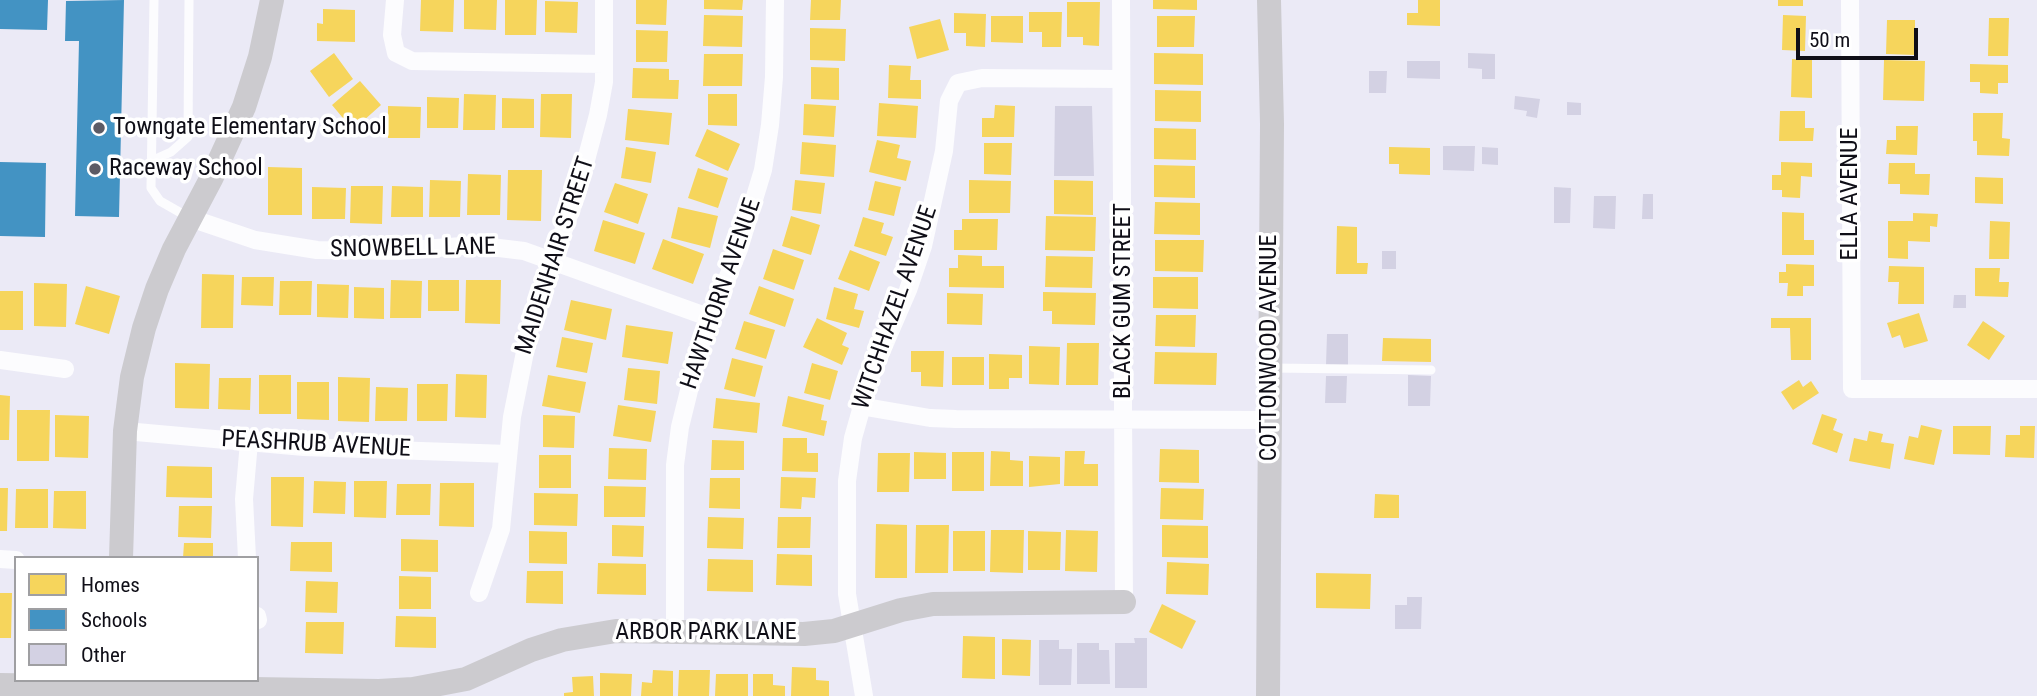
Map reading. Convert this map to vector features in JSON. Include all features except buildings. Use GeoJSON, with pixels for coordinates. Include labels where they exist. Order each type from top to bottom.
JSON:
{"type":"FeatureCollection","features":[{"type":"Feature","properties":{"kind":"street"},"geometry":{"type":"LineString","coordinates":[[121,556],[125,431],[132,377],[144,328],[161,279],[244,107],[260,57],[272,0]]}},
{"type":"Feature","properties":{"kind":"street"},"geometry":{"type":"LineString","coordinates":[[395,0],[391,35],[396,52],[412,61],[604,64]]}},
{"type":"Feature","properties":{"kind":"street","name":"MAIDENHAIR STREET"},"geometry":{"type":"LineString","coordinates":[[479,593],[500,529],[512,416],[533,312],[578,194],[590,152],[604,82],[604,0]]}},
{"type":"Feature","properties":{"kind":"street","name":"HAWTHORN AVENUE"},"geometry":{"type":"LineString","coordinates":[[675,631],[675,465],[678,439],[689,383],[711,318],[739,249],[763,170],[774,77],[775,0]]}},
{"type":"Feature","properties":{"kind":"street","name":"BLACK GUM STREET"},"geometry":{"type":"LineString","coordinates":[[1121,0],[1124,602]]}},
{"type":"Feature","properties":{"kind":"street","name":"COTTONWOOD AVENUE"},"geometry":{"type":"LineString","coordinates":[[1268,696],[1272,124],[1269,0]]}},
{"type":"Feature","properties":{"kind":"street","name":"ELLA AVENUE"},"geometry":{"type":"LineString","coordinates":[[1850,0],[1852,389],[2037,389]]}},
{"type":"Feature","properties":{"kind":"street","name":"WITCHHAZEL AVENUE"},"geometry":{"type":"LineString","coordinates":[[864,696],[847,594],[847,481],[853,438],[870,378],[908,290],[923,246],[944,151],[949,101],[958,83],[982,78],[1121,79]]}},
{"type":"Feature","properties":{"kind":"street","name":"SNOWBELL LANE"},"geometry":{"type":"LineString","coordinates":[[190,218],[255,240],[317,250],[385,252],[474,244],[524,251],[711,318]]}},
{"type":"Feature","properties":{"kind":"street"},"geometry":{"type":"LineString","coordinates":[[0,360],[65,369]]}},
{"type":"Feature","properties":{"kind":"street"},"geometry":{"type":"LineString","coordinates":[[860,406],[930,418],[1270,420]]}},
{"type":"Feature","properties":{"kind":"street","name":"PEASHRUB AVENUE"},"geometry":{"type":"LineString","coordinates":[[125,431],[304,447],[508,454]]}},
{"type":"Feature","properties":{"kind":"street"},"geometry":{"type":"LineString","coordinates":[[247,556],[244,499],[249,442]]}},
{"type":"Feature","properties":{"kind":"street","name":"ARBOR PARK LANE"},"geometry":{"type":"LineString","coordinates":[[0,684],[121,683],[379,691],[468,687],[531,650],[562,640],[615,631],[824,633],[901,610],[933,604],[1124,602]]}},
{"type":"Feature","properties":{"kind":"lane"},"geometry":{"type":"LineString","coordinates":[[154,0],[151,181],[154,195],[167,206],[190,218]]}},
{"type":"Feature","properties":{"kind":"lane"},"geometry":{"type":"LineString","coordinates":[[151,161],[172,152],[188,137],[189,0]]}},
{"type":"Feature","properties":{"kind":"lane"},"geometry":{"type":"LineString","coordinates":[[1270,368],[1431,370]]}},
{"type":"Feature","properties":{"kind":"place","name":"Towngate Elementary School"},"geometry":{"type":"Point","coordinates":[99,128]}},
{"type":"Feature","properties":{"kind":"place","name":"Raceway School"},"geometry":{"type":"Point","coordinates":[95,169]}}]}
